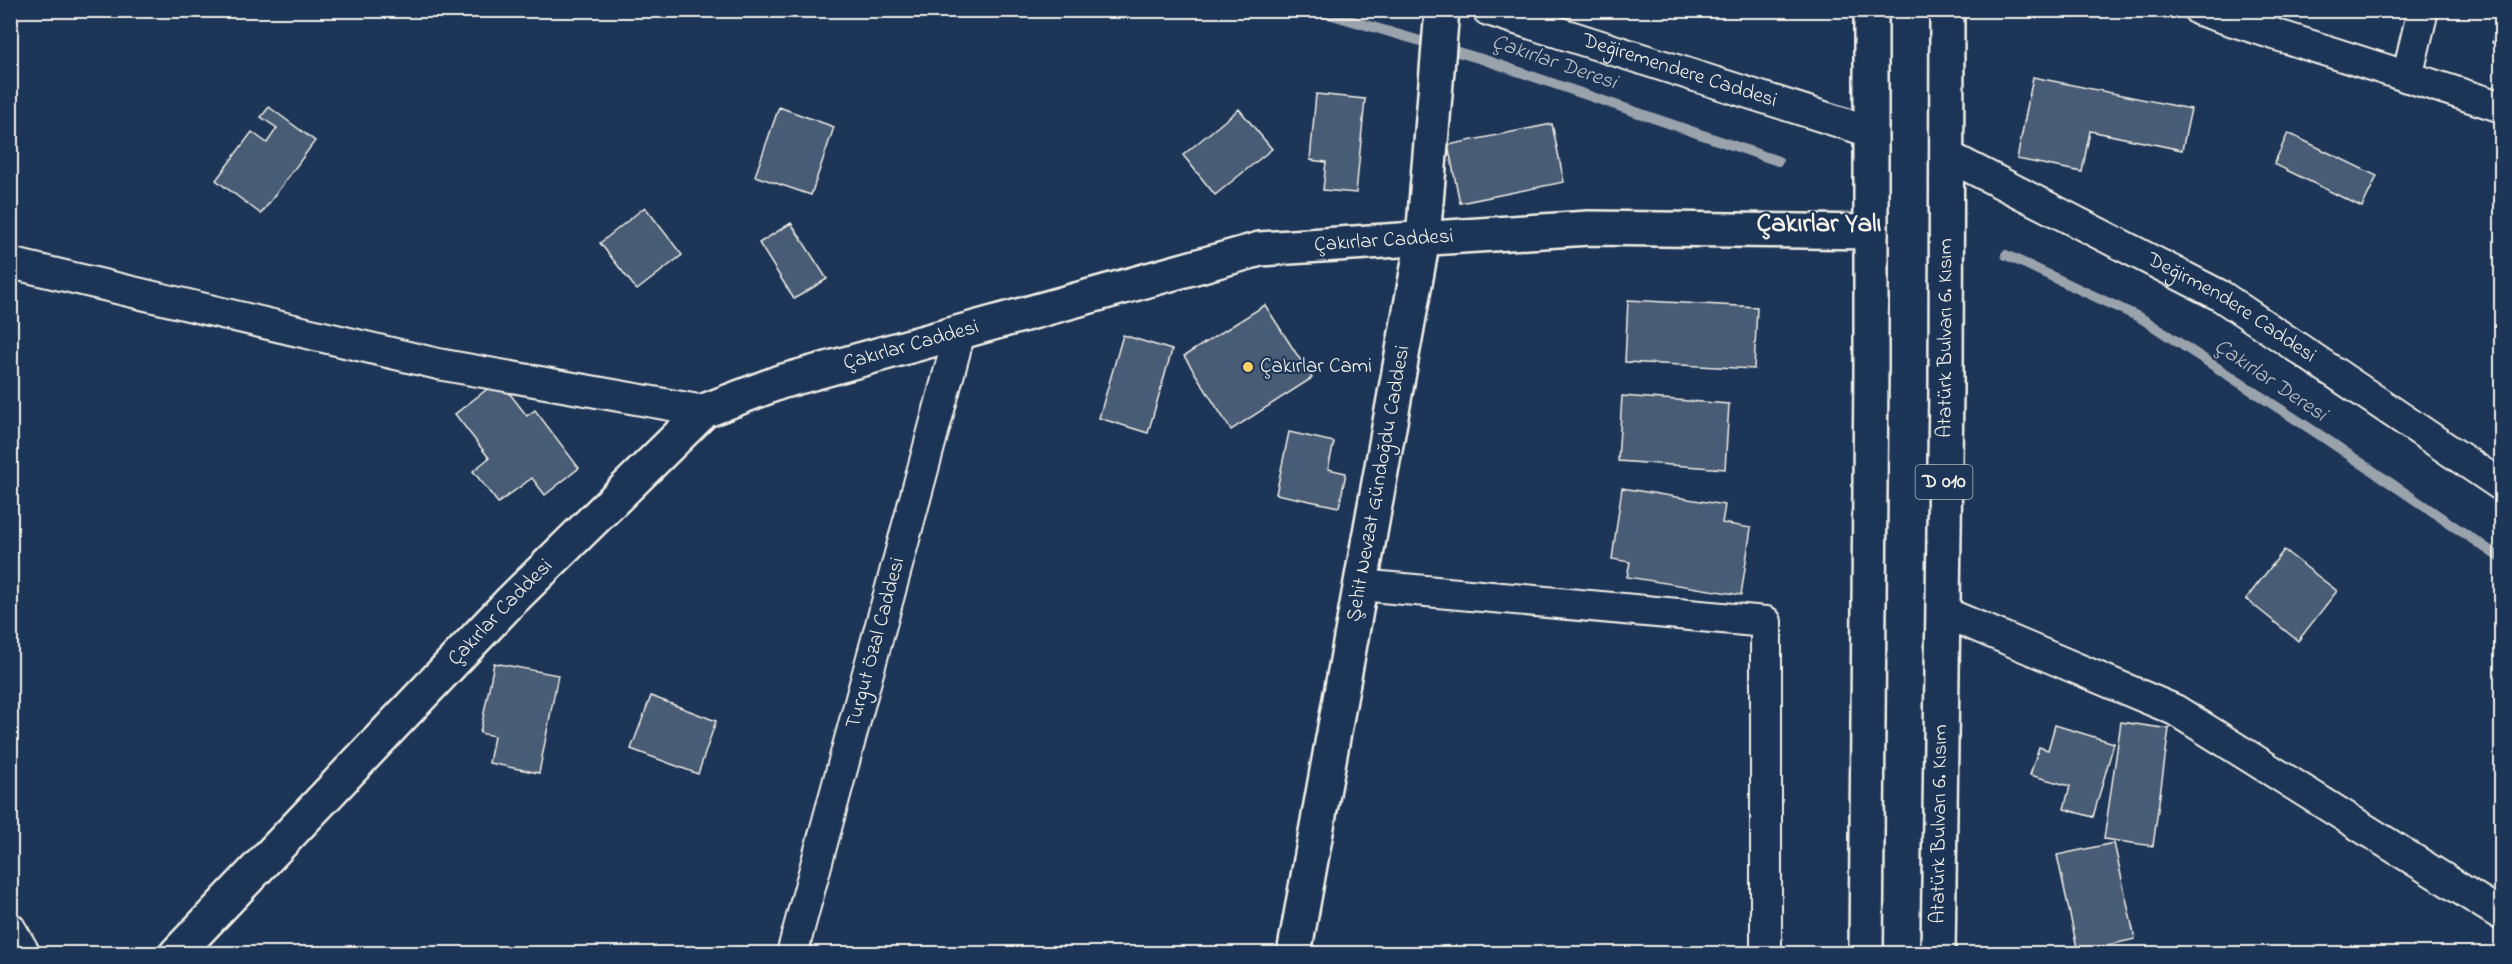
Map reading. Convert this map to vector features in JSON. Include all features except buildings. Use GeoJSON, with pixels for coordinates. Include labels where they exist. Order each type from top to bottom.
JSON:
{"type":"FeatureCollection","features":[{"type":"Feature","properties":{"kind":"main road"},"geometry":{"type":"LineString","coordinates":[[1866,954],[1871,232],[1870,10]]}},
{"type":"Feature","properties":{"kind":"main road","name":"Atatürk Bulvarı 6. Kısım"},"geometry":{"type":"LineString","coordinates":[[1938,954],[1947,10]]}},
{"type":"Feature","properties":{"kind":"main road","name":"Şehit Nevzat Gündoğdu Caddesi"},"geometry":{"type":"LineString","coordinates":[[1294,954],[1422,239],[1441,16]]}},
{"type":"Feature","properties":{"kind":"main road","name":"Çakırlar Caddesi"},"geometry":{"type":"LineString","coordinates":[[177,954],[509,603],[704,411],[780,382],[1260,249],[1589,228],[1871,232]]}},
{"type":"Feature","properties":{"kind":"street","name":"Değiremendere Caddesi"},"geometry":{"type":"LineString","coordinates":[[1488,10],[1870,132]]}},
{"type":"Feature","properties":{"kind":"street"},"geometry":{"type":"LineString","coordinates":[[2199,10],[2502,107]]}},
{"type":"Feature","properties":{"kind":"street"},"geometry":{"type":"LineString","coordinates":[[2407,77],[2423,10]]}},
{"type":"Feature","properties":{"kind":"street","name":"Değirmendere Caddesi"},"geometry":{"type":"LineString","coordinates":[[1946,155],[2221,296],[2502,486]]}},
{"type":"Feature","properties":{"kind":"street"},"geometry":{"type":"LineString","coordinates":[[10,263],[438,364],[704,411]]}},
{"type":"Feature","properties":{"kind":"street","name":"Turgut Özal Caddesi"},"geometry":{"type":"LineString","coordinates":[[792,954],[960,332]]}},
{"type":"Feature","properties":{"kind":"street"},"geometry":{"type":"LineString","coordinates":[[1360,585],[1766,622],[1766,954]]}},
{"type":"Feature","properties":{"kind":"street"},"geometry":{"type":"LineString","coordinates":[[1943,612],[2175,710],[2502,915]]}},
{"type":"Feature","properties":{"kind":"street"},"geometry":{"type":"LineString","coordinates":[[10,928],[25,954]]}},
{"type":"Feature","properties":{"kind":"waterway","name":"Çakırlar Deresi"},"geometry":{"type":"LineString","coordinates":[[1315,10],[1485,60],[1778,161]]}},
{"type":"Feature","properties":{"kind":"waterway","name":"Çakırlar Deresi"},"geometry":{"type":"LineString","coordinates":[[2006,255],[2141,318],[2323,437],[2502,559]]}},
{"type":"Feature","properties":{"kind":"place","name":"Çakırlar Cami"},"geometry":{"type":"Point","coordinates":[1248,367]}},
{"type":"Feature","properties":{"kind":"district","name":"Çakırlar Yalı"},"geometry":{"type":"Point","coordinates":[1819,224]}}]}
